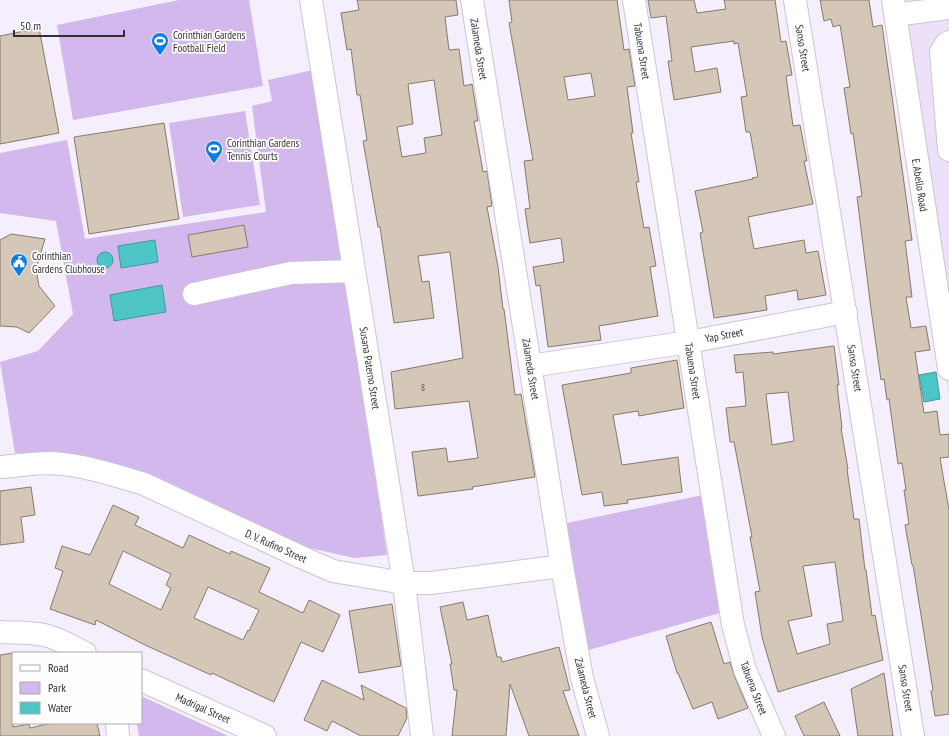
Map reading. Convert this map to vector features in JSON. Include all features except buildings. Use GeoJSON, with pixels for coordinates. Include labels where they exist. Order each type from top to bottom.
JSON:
{"type":"FeatureCollection","features":[{"type":"Feature","properties":{"kind":"street","name":"Susana Paterno Street"},"geometry":{"type":"LineString","coordinates":[[311,0],[404,583],[422,736]]}},
{"type":"Feature","properties":{"kind":"street","name":"Zalameda Street"},"geometry":{"type":"LineString","coordinates":[[472,0],[562,566],[582,678],[598,736]]}},
{"type":"Feature","properties":{"kind":"street","name":"Tabuena Street"},"geometry":{"type":"LineString","coordinates":[[634,0],[733,625],[745,670],[774,736]]}},
{"type":"Feature","properties":{"kind":"street","name":"Sanso Street"},"geometry":{"type":"LineString","coordinates":[[795,0],[914,736]]}},
{"type":"Feature","properties":{"kind":"street"},"geometry":{"type":"LineString","coordinates":[[894,8],[949,8]]}},
{"type":"Feature","properties":{"kind":"street","name":"E. Abello Road"},"geometry":{"type":"LineString","coordinates":[[894,8],[948,359]]}},
{"type":"Feature","properties":{"kind":"street"},"geometry":{"type":"LineString","coordinates":[[949,42],[941,52],[949,150]]}},
{"type":"Feature","properties":{"kind":"street"},"geometry":{"type":"LineString","coordinates":[[194,294],[291,273],[354,271]]}},
{"type":"Feature","properties":{"kind":"street","name":"Yap Street"},"geometry":{"type":"LineString","coordinates":[[530,366],[688,342],[846,312]]}},
{"type":"Feature","properties":{"kind":"street","name":"D. V. Rufino Street"},"geometry":{"type":"LineString","coordinates":[[0,467],[50,463],[73,466],[120,476],[144,484],[301,558],[333,571],[404,583],[431,582],[562,566]]}},
{"type":"Feature","properties":{"kind":"street"},"geometry":{"type":"LineString","coordinates":[[0,632],[27,633],[45,636],[58,640],[83,652]]}},
{"type":"Feature","properties":{"kind":"street","name":"Madrigal Street"},"geometry":{"type":"LineString","coordinates":[[142,680],[265,736]]}},
{"type":"Feature","properties":{"kind":"street"},"geometry":{"type":"LineString","coordinates":[[117,724],[118,736]]}},
{"type":"Feature","properties":{"kind":"shaded area"},"geometry":{"type":"Polygon","coordinates":[[[888,0],[949,0],[949,400],[888,0]]]}},
{"type":"Feature","properties":{"kind":"green space","name":"Corinthian Gardens Football Field"},"geometry":{"type":"Polygon","coordinates":[[[179,0],[249,0],[263,86],[73,120],[57,25],[179,0]]]}},
{"type":"Feature","properties":{"kind":"green space"},"geometry":{"type":"Polygon","coordinates":[[[313,70],[387,555],[354,558],[310,548],[123,467],[68,453],[15,453],[0,362],[38,351],[73,314],[56,221],[0,213],[0,153],[67,140],[85,239],[266,212],[252,106],[272,101],[268,80],[313,70]]]}},
{"type":"Feature","properties":{"kind":"green space","name":"Corinthian Gardens Tennis Courts"},"geometry":{"type":"Polygon","coordinates":[[[245,111],[260,205],[183,217],[169,123],[245,111]]]}},
{"type":"Feature","properties":{"kind":"green space"},"geometry":{"type":"Polygon","coordinates":[[[703,495],[727,611],[585,651],[562,524],[703,495]]]}},
{"type":"Feature","properties":{"kind":"green space"},"geometry":{"type":"Polygon","coordinates":[[[142,696],[228,736],[139,736],[137,724],[142,724],[142,696]]]}},
{"type":"Feature","properties":{"kind":"water"},"geometry":{"type":"Polygon","coordinates":[[[155,240],[158,262],[121,268],[118,246],[155,240]]]}},
{"type":"Feature","properties":{"kind":"water"},"geometry":{"type":"Polygon","coordinates":[[[102,252],[108,252],[113,257],[111,266],[108,268],[102,268],[97,263],[97,257],[102,252]]]}},
{"type":"Feature","properties":{"kind":"water"},"geometry":{"type":"Polygon","coordinates":[[[162,285],[166,312],[114,321],[110,295],[162,285]]]}},
{"type":"Feature","properties":{"kind":"water"},"geometry":{"type":"Polygon","coordinates":[[[936,372],[940,399],[924,402],[919,375],[936,372]]]}},
{"type":"Feature","properties":{"kind":"place","name":"Corinthian Gardens Football Field"},"geometry":{"type":"Point","coordinates":[160,56]}},
{"type":"Feature","properties":{"kind":"place","name":"Corinthian Gardens Tennis Courts"},"geometry":{"type":"Point","coordinates":[214,164]}},
{"type":"Feature","properties":{"kind":"place","name":"Corinthian Gardens Clubhouse"},"geometry":{"type":"Point","coordinates":[19,277]}}]}
